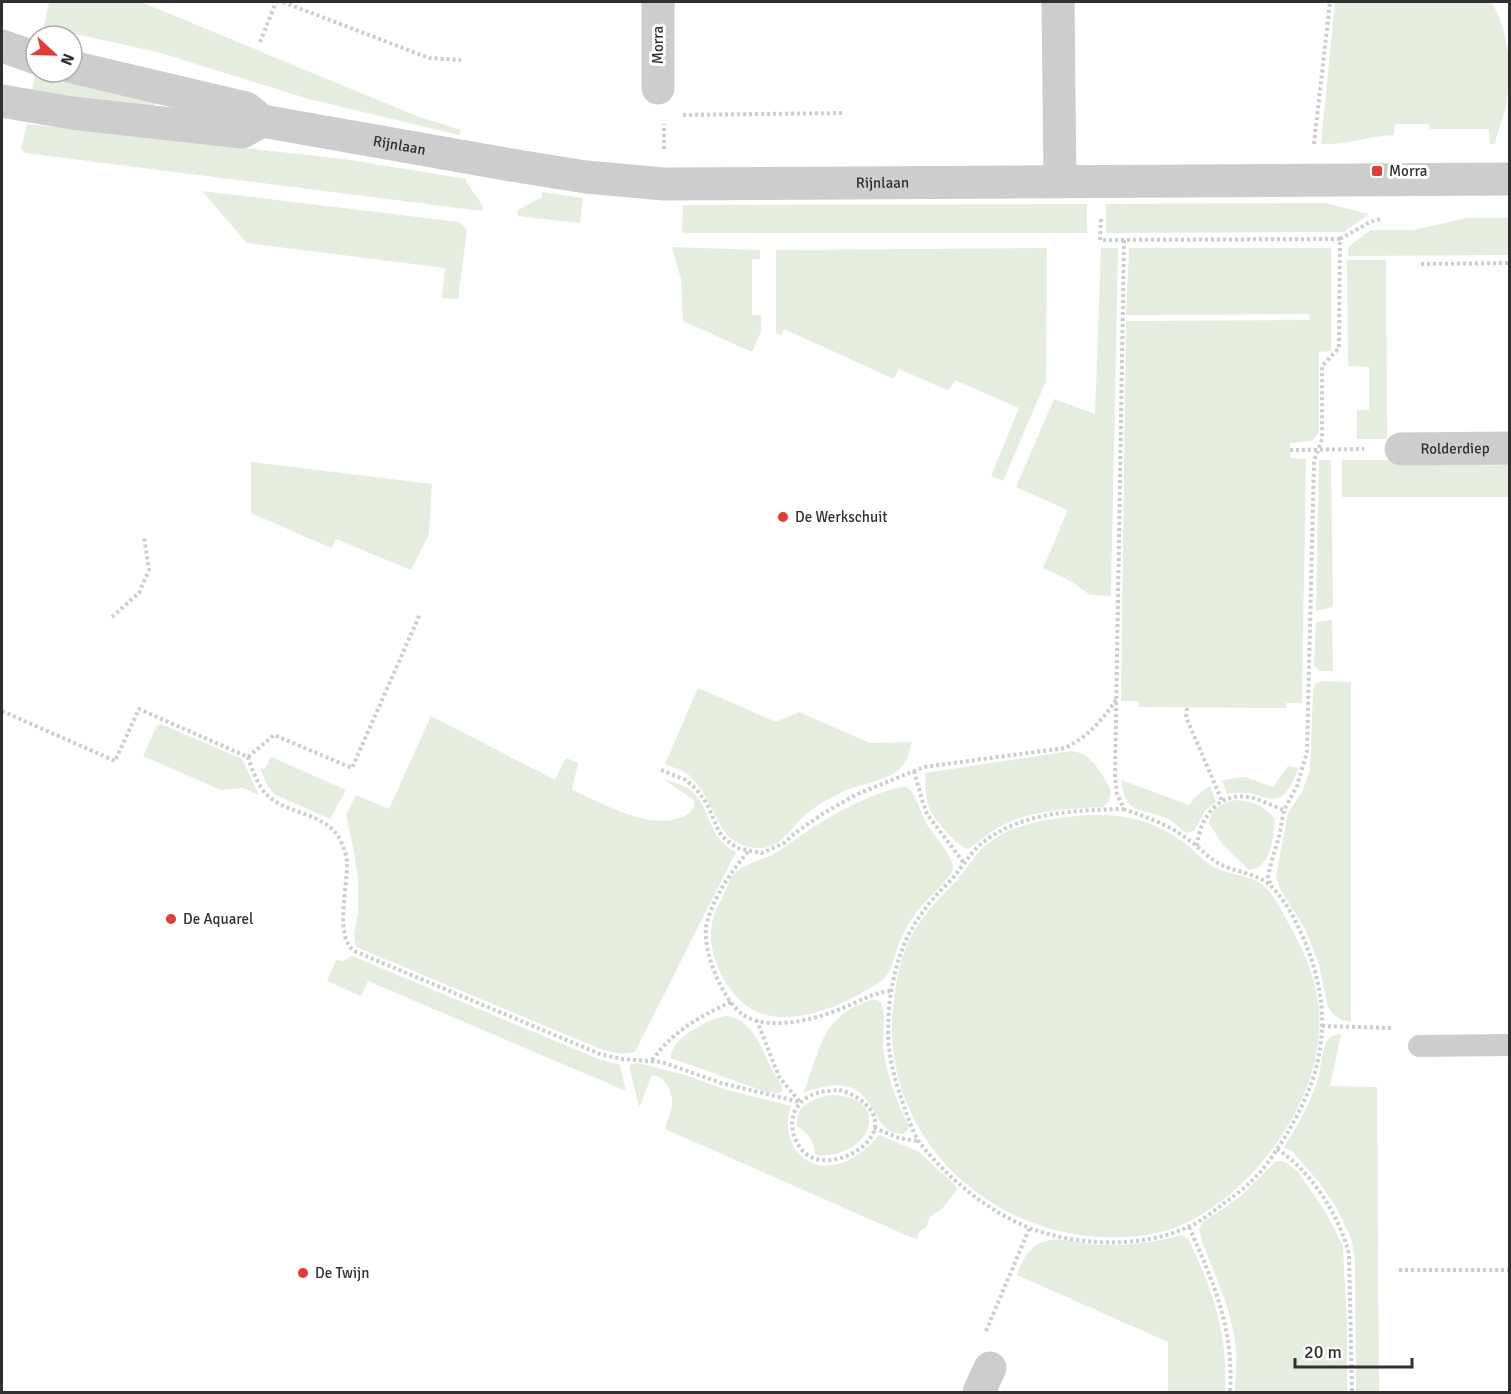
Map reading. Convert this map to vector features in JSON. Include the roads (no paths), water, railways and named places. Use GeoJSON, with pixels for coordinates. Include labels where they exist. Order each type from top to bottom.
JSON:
{"type":"FeatureCollection","features":[{"type":"Feature","properties":{"kind":"street","name":"Morra"},"geometry":{"type":"LineString","coordinates":[[658,2],[661,101]]}},
{"type":"Feature","properties":{"kind":"street"},"geometry":{"type":"LineString","coordinates":[[1058,2],[1060,182]]}},
{"type":"Feature","properties":{"kind":"street"},"geometry":{"type":"LineString","coordinates":[[2,46],[24,54]]}},
{"type":"Feature","properties":{"kind":"street","name":"Rijnlaan"},"geometry":{"type":"LineString","coordinates":[[84,70],[246,108],[262,121],[586,177],[664,184],[1509,179]]}},
{"type":"Feature","properties":{"kind":"street"},"geometry":{"type":"LineString","coordinates":[[2,100],[72,113],[242,132],[262,121]]}},
{"type":"Feature","properties":{"kind":"street","name":"Rolderdiep"},"geometry":{"type":"LineString","coordinates":[[1401,449],[1509,448]]}},
{"type":"Feature","properties":{"kind":"lane"},"geometry":{"type":"LineString","coordinates":[[1419,1046],[1509,1045]]}},
{"type":"Feature","properties":{"kind":"place","name":"Morra"},"geometry":{"type":"Point","coordinates":[1377,171]}},
{"type":"Feature","properties":{"kind":"place","name":"De Werkschuit"},"geometry":{"type":"Point","coordinates":[783,517]}},
{"type":"Feature","properties":{"kind":"place","name":"De Aquarel"},"geometry":{"type":"Point","coordinates":[171,919]}},
{"type":"Feature","properties":{"kind":"place","name":"De Twijn"},"geometry":{"type":"Point","coordinates":[303,1273]}}]}
